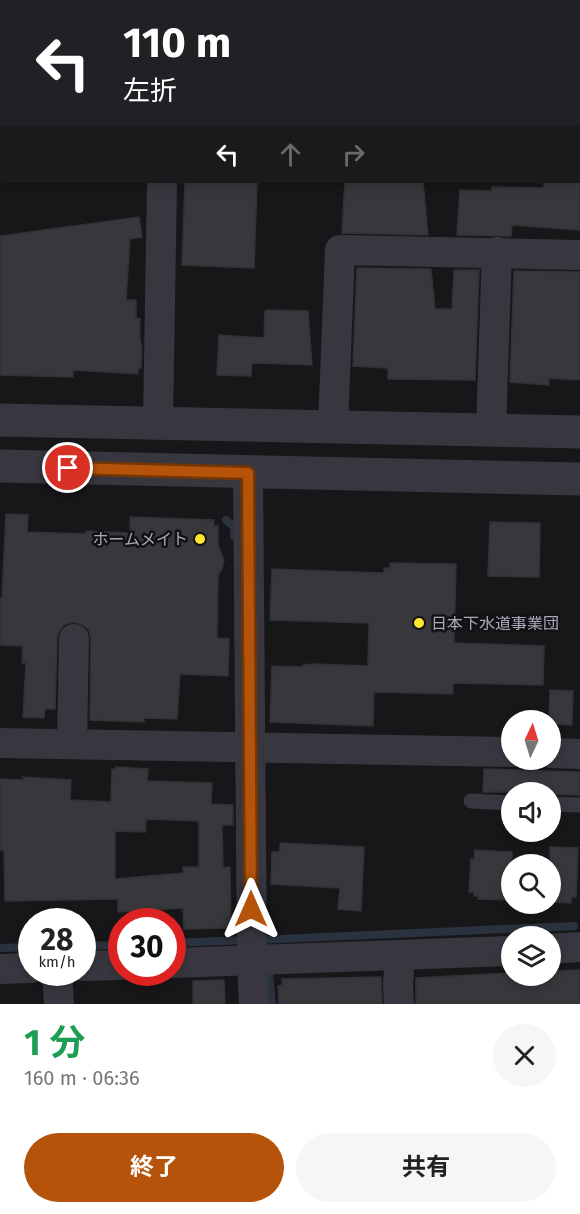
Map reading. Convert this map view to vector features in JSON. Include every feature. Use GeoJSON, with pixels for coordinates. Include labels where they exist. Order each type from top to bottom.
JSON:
{"type":"FeatureCollection","features":[{"type":"Feature","properties":{"kind":"street"},"geometry":{"type":"LineString","coordinates":[[158,423],[162,183]]}},
{"type":"Feature","properties":{"kind":"street"},"geometry":{"type":"LineString","coordinates":[[333,427],[339,250],[580,255]]}},
{"type":"Feature","properties":{"kind":"street"},"geometry":{"type":"LineString","coordinates":[[491,430],[497,252]]}},
{"type":"Feature","properties":{"kind":"street"},"geometry":{"type":"LineString","coordinates":[[0,420],[580,432]]}},
{"type":"Feature","properties":{"kind":"street"},"geometry":{"type":"LineString","coordinates":[[0,466],[580,479]]}},
{"type":"Feature","properties":{"kind":"street"},"geometry":{"type":"LineString","coordinates":[[248,473],[250,747],[258,952],[254,1004]]}},
{"type":"Feature","properties":{"kind":"street"},"geometry":{"type":"LineString","coordinates":[[72,744],[75,639]]}},
{"type":"Feature","properties":{"kind":"street"},"geometry":{"type":"LineString","coordinates":[[0,742],[501,752]]}},
{"type":"Feature","properties":{"kind":"street"},"geometry":{"type":"LineString","coordinates":[[561,753],[580,754]]}},
{"type":"Feature","properties":{"kind":"street"},"geometry":{"type":"LineString","coordinates":[[561,948],[580,947]]}},
{"type":"Feature","properties":{"kind":"street"},"geometry":{"type":"LineString","coordinates":[[186,961],[258,952],[400,956],[501,951]]}},
{"type":"Feature","properties":{"kind":"street"},"geometry":{"type":"LineString","coordinates":[[399,1004],[400,956]]}},
{"type":"Feature","properties":{"kind":"street"},"geometry":{"type":"LineString","coordinates":[[0,969],[18,968]]}},
{"type":"Feature","properties":{"kind":"street"},"geometry":{"type":"LineString","coordinates":[[57,986],[58,1004]]}},
{"type":"Feature","properties":{"kind":"lane"},"geometry":{"type":"LineString","coordinates":[[471,801],[501,802]]}},
{"type":"Feature","properties":{"kind":"lane"},"geometry":{"type":"LineString","coordinates":[[561,805],[580,806]]}},
{"type":"Feature","properties":{"kind":"building"},"geometry":{"type":"Polygon","coordinates":[[[185,183],[257,183],[254,268],[182,265],[185,183]]]}},
{"type":"Feature","properties":{"kind":"building"},"geometry":{"type":"Polygon","coordinates":[[[345,183],[423,183],[428,235],[342,233],[345,183]]]}},
{"type":"Feature","properties":{"kind":"building"},"geometry":{"type":"Polygon","coordinates":[[[544,183],[580,183],[580,230],[512,225],[511,236],[457,235],[460,190],[492,191],[492,187],[544,188],[544,183]]]}},
{"type":"Feature","properties":{"kind":"building"},"geometry":{"type":"Polygon","coordinates":[[[139,217],[142,237],[130,239],[126,300],[136,300],[136,318],[140,319],[142,348],[141,368],[138,368],[138,374],[73,370],[73,377],[0,375],[0,236],[139,217]]]}},
{"type":"Feature","properties":{"kind":"building"},"geometry":{"type":"Polygon","coordinates":[[[357,268],[431,269],[435,309],[452,309],[454,270],[479,270],[475,380],[388,379],[388,368],[353,366],[357,268]]]}},
{"type":"Feature","properties":{"kind":"building"},"geometry":{"type":"Polygon","coordinates":[[[514,271],[580,272],[580,380],[549,378],[549,385],[510,382],[514,271]]]}},
{"type":"Feature","properties":{"kind":"building"},"geometry":{"type":"Polygon","coordinates":[[[265,311],[308,311],[312,365],[252,363],[251,376],[217,375],[219,335],[264,338],[265,311]]]}},
{"type":"Feature","properties":{"kind":"building"},"geometry":{"type":"Polygon","coordinates":[[[6,514],[28,515],[27,532],[86,534],[86,531],[130,533],[130,517],[214,520],[214,526],[218,526],[218,545],[224,560],[218,575],[217,638],[229,639],[228,676],[180,674],[177,719],[144,718],[144,722],[90,720],[91,639],[89,630],[74,622],[65,624],[57,638],[55,709],[45,709],[44,718],[23,717],[26,663],[22,663],[23,646],[0,645],[0,598],[2,598],[6,514]]]}},
{"type":"Feature","properties":{"kind":"building"},"geometry":{"type":"Polygon","coordinates":[[[490,522],[540,523],[539,577],[488,576],[490,522]]]}},
{"type":"Feature","properties":{"kind":"building"},"geometry":{"type":"Polygon","coordinates":[[[390,563],[456,564],[454,643],[544,646],[543,685],[453,683],[453,694],[374,692],[373,726],[270,722],[272,666],[303,667],[303,665],[314,664],[368,666],[369,623],[270,620],[272,569],[384,573],[384,568],[390,568],[390,563]]]}},
{"type":"Feature","properties":{"kind":"building"},"geometry":{"type":"Polygon","coordinates":[[[550,690],[573,691],[572,725],[561,724],[561,710],[549,710],[550,690]]]}},
{"type":"Feature","properties":{"kind":"building"},"geometry":{"type":"Polygon","coordinates":[[[116,767],[148,769],[147,781],[212,783],[211,804],[233,805],[233,825],[222,825],[223,868],[230,867],[231,928],[186,929],[186,908],[118,908],[118,899],[5,901],[4,850],[0,850],[0,779],[23,780],[23,777],[71,780],[70,800],[111,802],[112,769],[116,767]],[[146,819],[145,832],[115,831],[115,879],[183,873],[183,867],[199,867],[199,821],[146,819]]]}},
{"type":"Feature","properties":{"kind":"building"},"geometry":{"type":"Polygon","coordinates":[[[484,769],[580,772],[580,795],[561,794],[561,782],[501,782],[501,792],[483,792],[484,769]]]}},
{"type":"Feature","properties":{"kind":"building"},"geometry":{"type":"Polygon","coordinates":[[[280,843],[364,847],[361,911],[338,909],[340,888],[271,884],[272,852],[280,852],[280,843]]]}},
{"type":"Feature","properties":{"kind":"building"},"geometry":{"type":"Polygon","coordinates":[[[550,847],[578,848],[576,897],[571,897],[571,903],[561,903],[561,854],[550,854],[550,847]]]}},
{"type":"Feature","properties":{"kind":"building"},"geometry":{"type":"Polygon","coordinates":[[[475,850],[512,852],[512,854],[501,854],[501,900],[478,899],[479,896],[474,896],[474,892],[469,892],[471,859],[474,860],[475,850]]]}},
{"type":"Feature","properties":{"kind":"building"},"geometry":{"type":"Polygon","coordinates":[[[579,970],[580,1004],[416,1004],[416,978],[501,974],[501,986],[561,986],[561,971],[579,970]]]}},
{"type":"Feature","properties":{"kind":"building"},"geometry":{"type":"Polygon","coordinates":[[[381,977],[382,1004],[279,1004],[278,986],[282,985],[282,979],[381,977]]]}},
{"type":"Feature","properties":{"kind":"building"},"geometry":{"type":"Polygon","coordinates":[[[224,980],[225,1004],[193,1004],[193,981],[224,980]]]}},
{"type":"Feature","properties":{"kind":"waterway"},"geometry":{"type":"LineString","coordinates":[[226,520],[234,527],[234,536]]}},
{"type":"Feature","properties":{"kind":"waterway"},"geometry":{"type":"LineString","coordinates":[[258,940],[574,926]]}},
{"type":"Feature","properties":{"kind":"waterway"},"geometry":{"type":"LineString","coordinates":[[186,942],[246,940]]}},
{"type":"Feature","properties":{"kind":"waterway"},"geometry":{"type":"LineString","coordinates":[[96,946],[108,945]]}},
{"type":"Feature","properties":{"kind":"waterway"},"geometry":{"type":"LineString","coordinates":[[0,948],[18,947]]}},
{"type":"Feature","properties":{"kind":"waterway"},"geometry":{"type":"LineString","coordinates":[[268,965],[272,1004]]}},
{"type":"Feature","properties":{"kind":"place","name":"ホームメイト"},"geometry":{"type":"Point","coordinates":[200,539]}},
{"type":"Feature","properties":{"kind":"place","name":"日本下水道事業団"},"geometry":{"type":"Point","coordinates":[419,623]}},
{"type":"Feature","properties":{"kind":"route"},"geometry":{"type":"LineString","coordinates":[[68,468],[248,473],[251,909]]}}]}
